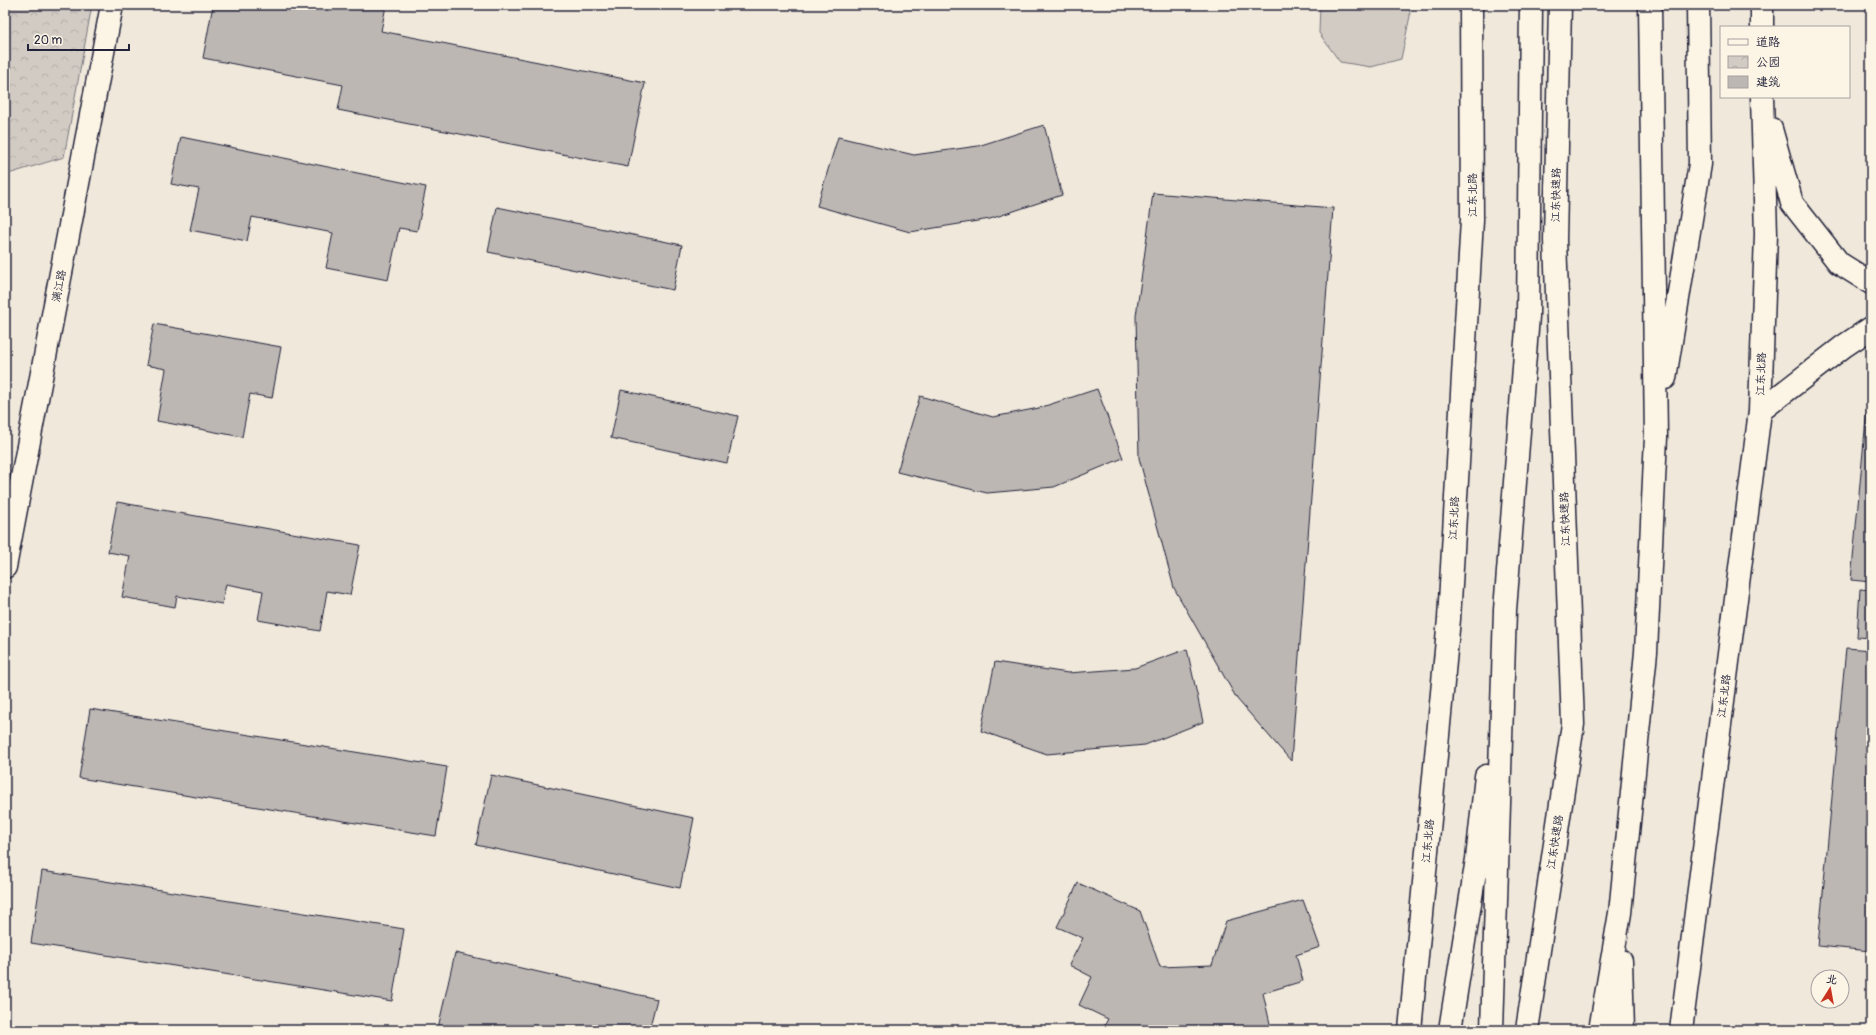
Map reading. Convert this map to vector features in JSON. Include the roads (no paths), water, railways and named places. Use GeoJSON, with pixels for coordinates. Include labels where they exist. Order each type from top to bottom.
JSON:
{"type":"FeatureCollection","features":[{"type":"Feature","properties":{"kind":"main road","name":"漓江路"},"geometry":{"type":"LineString","coordinates":[[5,567],[112,5]]}},
{"type":"Feature","properties":{"kind":"main road","name":"江东北路"},"geometry":{"type":"LineString","coordinates":[[1410,1030],[1450,603],[1472,220],[1471,5]]}},
{"type":"Feature","properties":{"kind":"main road"},"geometry":{"type":"LineString","coordinates":[[1450,1030],[1477,859],[1505,610],[1528,316],[1532,5]]}},
{"type":"Feature","properties":{"kind":"main road","name":"江东快速路"},"geometry":{"type":"LineString","coordinates":[[1527,1030],[1573,724],[1555,240],[1560,5]]}},
{"type":"Feature","properties":{"kind":"main road"},"geometry":{"type":"LineString","coordinates":[[1600,1030],[1620,913],[1646,652],[1656,437],[1650,5]]}},
{"type":"Feature","properties":{"kind":"main road"},"geometry":{"type":"LineString","coordinates":[[1656,437],[1700,164],[1698,5]]}},
{"type":"Feature","properties":{"kind":"main road"},"geometry":{"type":"LineString","coordinates":[[1762,5],[1762,26]]}},
{"type":"Feature","properties":{"kind":"main road","name":"江东北路"},"geometry":{"type":"LineString","coordinates":[[1681,1030],[1760,411],[1766,234],[1762,98]]}},
{"type":"Feature","properties":{"kind":"main road"},"geometry":{"type":"LineString","coordinates":[[1762,98],[1792,203],[1839,263],[1871,283]]}},
{"type":"Feature","properties":{"kind":"main road"},"geometry":{"type":"LineString","coordinates":[[1760,411],[1844,346],[1871,328]]}},
{"type":"Feature","properties":{"kind":"main road"},"geometry":{"type":"LineString","coordinates":[[1492,1030],[1505,610]]}},
{"type":"Feature","properties":{"kind":"main road"},"geometry":{"type":"LineString","coordinates":[[1620,913],[1623,1030]]}}]}
